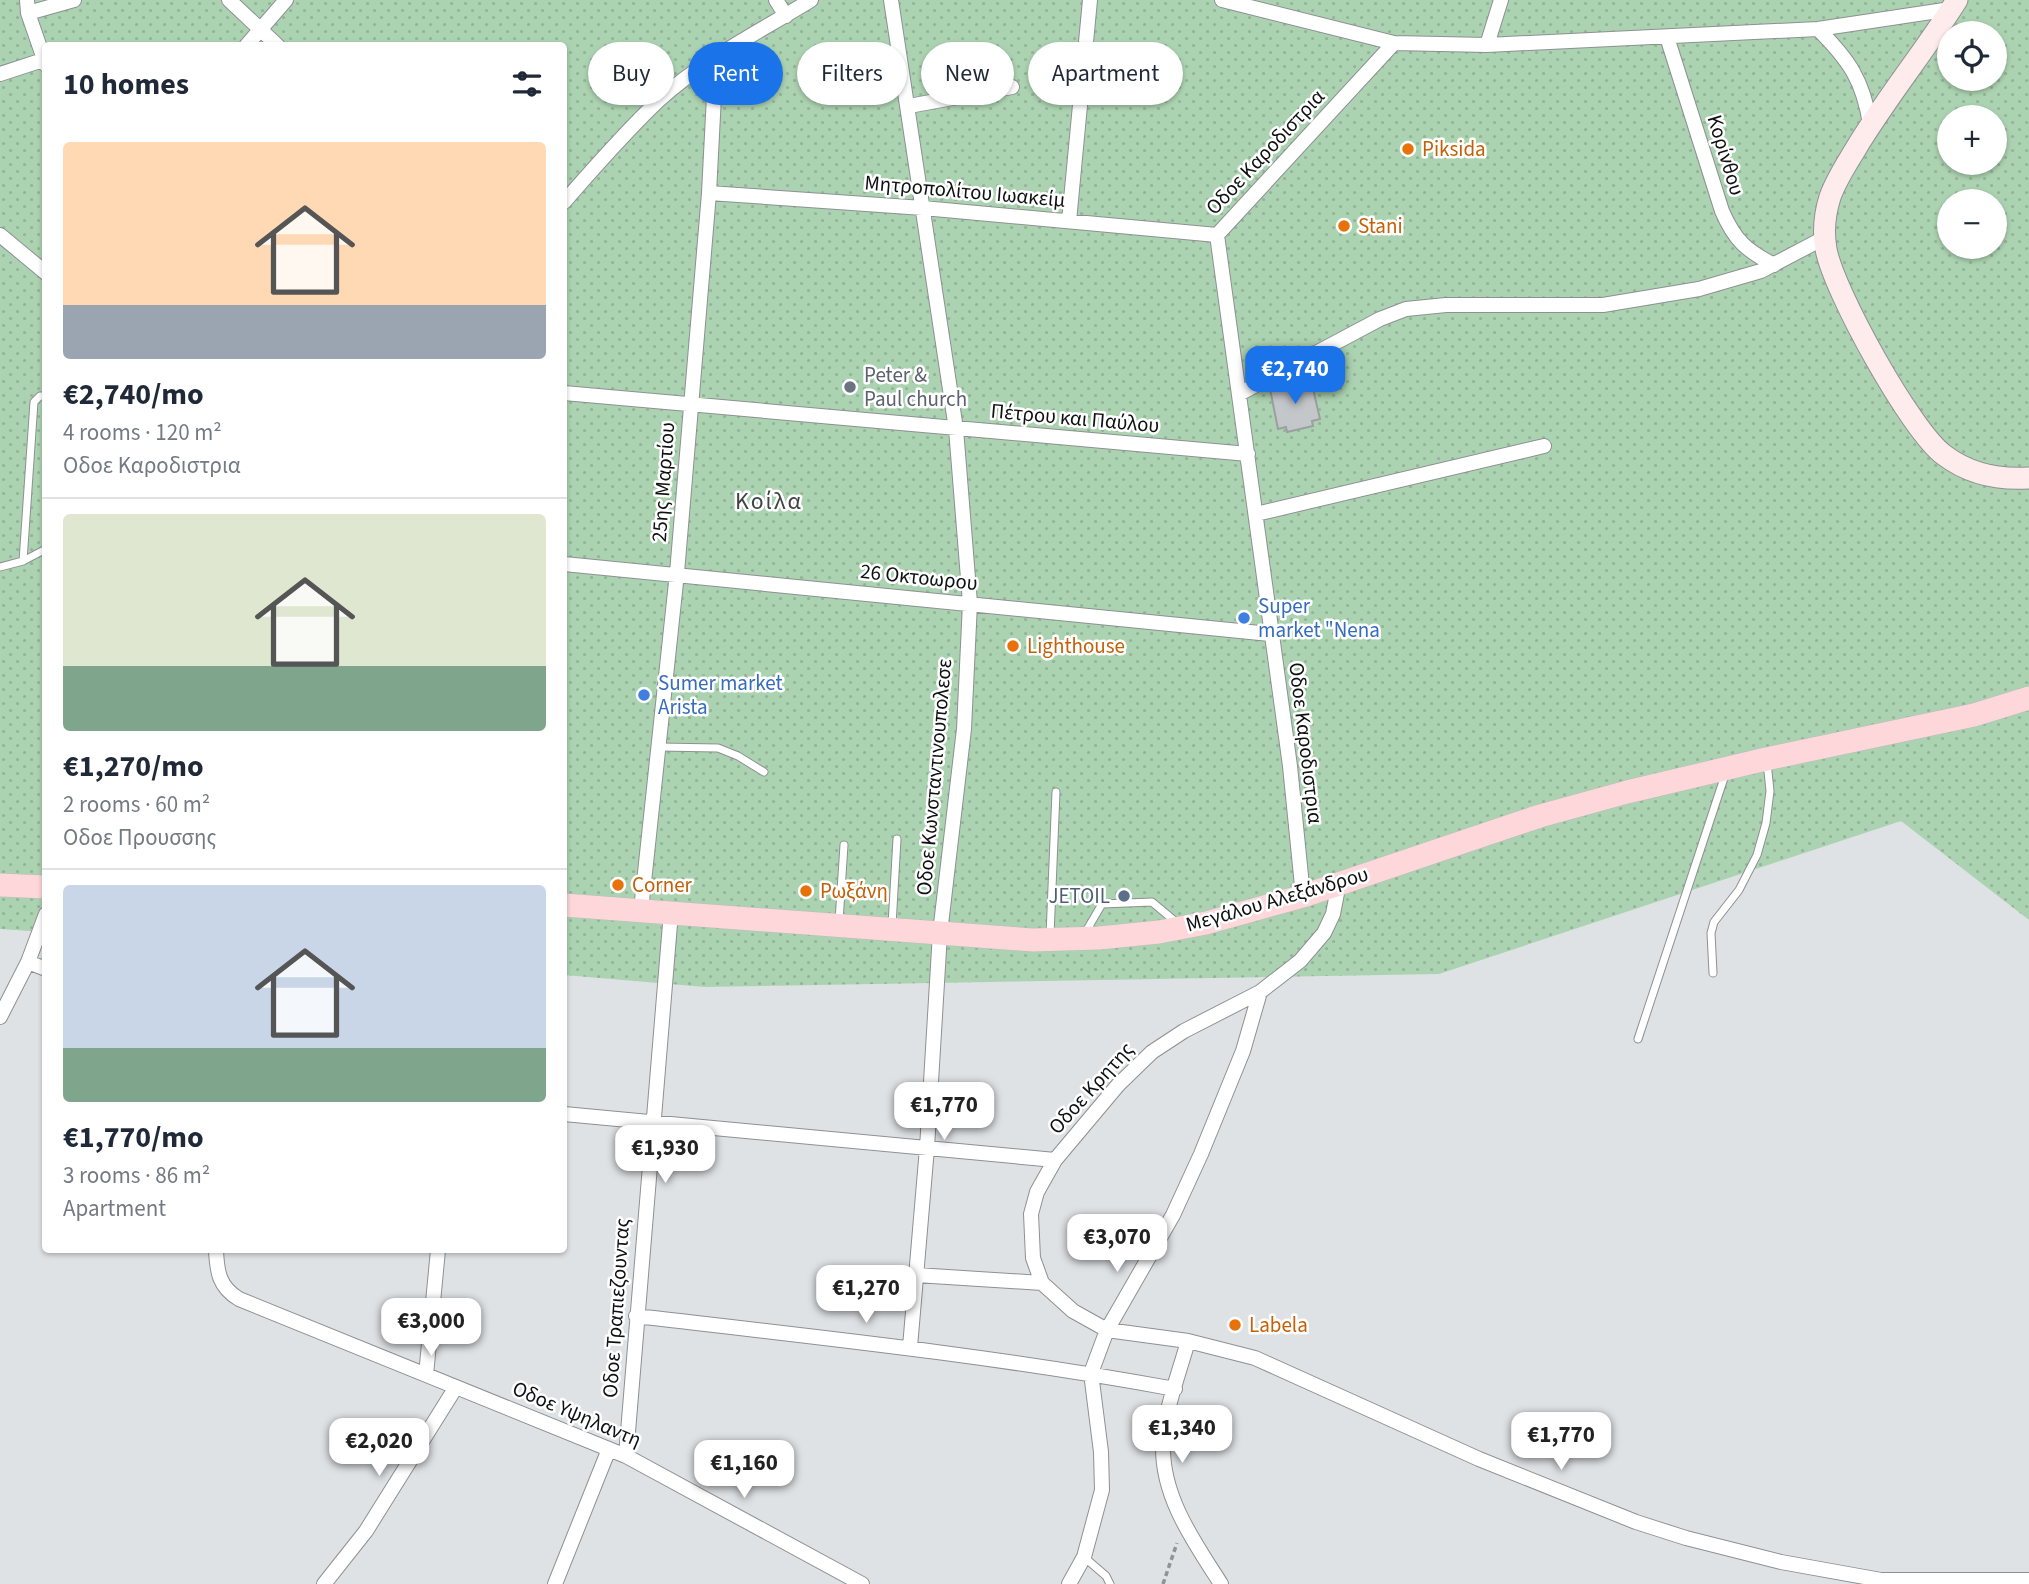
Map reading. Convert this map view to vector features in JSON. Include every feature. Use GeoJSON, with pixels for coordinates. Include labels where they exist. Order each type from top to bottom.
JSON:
{"type":"FeatureCollection","features":[{"type":"Feature","properties":{"kind":"main road"},"geometry":{"type":"LineString","coordinates":[[1956,2],[1870,124],[1836,181],[1826,215],[1824,238],[1835,278],[1910,418],[1929,443],[1967,470],[1998,477],[2029,478]]}},
{"type":"Feature","properties":{"kind":"main road"},"geometry":{"type":"LineString","coordinates":[[1974,715],[2029,698]]}},
{"type":"Feature","properties":{"kind":"main road"},"geometry":{"type":"LineString","coordinates":[[1974,715],[2029,711]]}},
{"type":"Feature","properties":{"kind":"main road","name":"Μεγάλου Αλεξάνδρου"},"geometry":{"type":"LineString","coordinates":[[567,908],[641,910],[1049,940],[1159,932],[1206,923],[1303,896],[1540,816],[1766,759],[1974,715]]}},
{"type":"Feature","properties":{"kind":"main road"},"geometry":{"type":"LineString","coordinates":[[0,885],[42,887]]}},
{"type":"Feature","properties":{"kind":"street"},"geometry":{"type":"LineString","coordinates":[[42,56],[28,7],[74,0]]}},
{"type":"Feature","properties":{"kind":"street"},"geometry":{"type":"LineString","coordinates":[[229,0],[274,42]]}},
{"type":"Feature","properties":{"kind":"street"},"geometry":{"type":"LineString","coordinates":[[250,42],[286,0]]}},
{"type":"Feature","properties":{"kind":"street"},"geometry":{"type":"LineString","coordinates":[[776,0],[786,16]]}},
{"type":"Feature","properties":{"kind":"street"},"geometry":{"type":"LineString","coordinates":[[742,42],[811,0]]}},
{"type":"Feature","properties":{"kind":"street","name":"Oδοε Κωνσταντινουπολεσε"},"geometry":{"type":"LineString","coordinates":[[891,0],[956,429],[970,603],[964,729],[940,933],[909,1348]]}},
{"type":"Feature","properties":{"kind":"street"},"geometry":{"type":"LineString","coordinates":[[1069,221],[1090,0]]}},
{"type":"Feature","properties":{"kind":"street"},"geometry":{"type":"LineString","coordinates":[[1487,45],[1501,0]]}},
{"type":"Feature","properties":{"kind":"street"},"geometry":{"type":"LineString","coordinates":[[1231,1],[1394,43],[1487,45],[1818,29],[1956,2]]}},
{"type":"Feature","properties":{"kind":"street"},"geometry":{"type":"LineString","coordinates":[[1818,29],[1843,53],[1853,69],[1866,99],[1870,124]]}},
{"type":"Feature","properties":{"kind":"street","name":"Κορίνθου"},"geometry":{"type":"LineString","coordinates":[[1667,37],[1721,211],[1729,228],[1748,252],[1774,265]]}},
{"type":"Feature","properties":{"kind":"street","name":"Oδοε Καροδιστρια"},"geometry":{"type":"LineString","coordinates":[[1303,896],[1290,766],[1217,235],[1394,43]]}},
{"type":"Feature","properties":{"kind":"street"},"geometry":{"type":"LineString","coordinates":[[0,74],[42,64]]}},
{"type":"Feature","properties":{"kind":"street"},"geometry":{"type":"LineString","coordinates":[[567,199],[606,154],[659,101],[688,79]]}},
{"type":"Feature","properties":{"kind":"street"},"geometry":{"type":"LineString","coordinates":[[909,106],[921,104]]}},
{"type":"Feature","properties":{"kind":"street","name":"25ης Μαρτίου"},"geometry":{"type":"LineString","coordinates":[[641,910],[677,573],[709,193],[714,105]]}},
{"type":"Feature","properties":{"kind":"street","name":"Μητροπολίτου Ιωακείμ"},"geometry":{"type":"LineString","coordinates":[[709,193],[923,208],[1217,235]]}},
{"type":"Feature","properties":{"kind":"street"},"geometry":{"type":"LineString","coordinates":[[0,235],[42,270]]}},
{"type":"Feature","properties":{"kind":"street"},"geometry":{"type":"LineString","coordinates":[[1239,394],[1380,319],[1406,309],[1446,305],[1603,304],[1699,289],[1774,265],[1824,238]]}},
{"type":"Feature","properties":{"kind":"street","name":"Πέτρου και Παύλου"},"geometry":{"type":"LineString","coordinates":[[567,393],[1248,454]]}},
{"type":"Feature","properties":{"kind":"street"},"geometry":{"type":"LineString","coordinates":[[1256,514],[1544,446]]}},
{"type":"Feature","properties":{"kind":"street","name":"26 Οκτοωρου"},"geometry":{"type":"LineString","coordinates":[[567,564],[677,573],[1270,634]]}},
{"type":"Feature","properties":{"kind":"street","name":"Oδοε Κρητης"},"geometry":{"type":"LineString","coordinates":[[1042,1283],[1033,1258],[1031,1214],[1037,1192],[1055,1160],[1118,1085],[1152,1052],[1184,1031],[1260,992],[1300,961],[1324,933],[1333,914],[1339,883]]}},
{"type":"Feature","properties":{"kind":"street","name":"Oδοε Τραπιεζουντας"},"geometry":{"type":"LineString","coordinates":[[626,1456],[671,912]]}},
{"type":"Feature","properties":{"kind":"street"},"geometry":{"type":"LineString","coordinates":[[0,1017],[28,962],[42,925]]}},
{"type":"Feature","properties":{"kind":"street"},"geometry":{"type":"LineString","coordinates":[[28,962],[42,967]]}},
{"type":"Feature","properties":{"kind":"street"},"geometry":{"type":"LineString","coordinates":[[1069,1584],[1084,1558],[1102,1490],[1100,1442],[1091,1373],[1107,1330],[1173,1215],[1201,1154],[1243,1051],[1260,992]]}},
{"type":"Feature","properties":{"kind":"street"},"geometry":{"type":"LineString","coordinates":[[567,1115],[1055,1160]]}},
{"type":"Feature","properties":{"kind":"street","name":"Oδοε Υψηλαντη"},"geometry":{"type":"LineString","coordinates":[[216,1253],[220,1281],[228,1293],[626,1456],[862,1584]]}},
{"type":"Feature","properties":{"kind":"street"},"geometry":{"type":"LineString","coordinates":[[426,1375],[438,1253]]}},
{"type":"Feature","properties":{"kind":"street"},"geometry":{"type":"LineString","coordinates":[[916,1276],[1042,1283],[1073,1311],[1107,1330],[1188,1341],[1255,1358],[1479,1459],[1636,1522],[1686,1538],[1781,1562],[1881,1580],[2029,1580]]}},
{"type":"Feature","properties":{"kind":"street"},"geometry":{"type":"LineString","coordinates":[[636,1316],[909,1348],[1091,1373],[1175,1389]]}},
{"type":"Feature","properties":{"kind":"street"},"geometry":{"type":"LineString","coordinates":[[1188,1341],[1166,1420],[1163,1447],[1170,1490],[1184,1524],[1221,1584]]}},
{"type":"Feature","properties":{"kind":"street"},"geometry":{"type":"LineString","coordinates":[[324,1584],[366,1531],[456,1387]]}},
{"type":"Feature","properties":{"kind":"street"},"geometry":{"type":"LineString","coordinates":[[555,1584],[609,1449]]}},
{"type":"Feature","properties":{"kind":"lane"},"geometry":{"type":"LineString","coordinates":[[23,561],[34,402],[42,396]]}},
{"type":"Feature","properties":{"kind":"lane"},"geometry":{"type":"LineString","coordinates":[[0,567],[23,561],[42,551]]}},
{"type":"Feature","properties":{"kind":"lane"},"geometry":{"type":"LineString","coordinates":[[659,747],[718,748],[738,756],[764,772]]}},
{"type":"Feature","properties":{"kind":"lane"},"geometry":{"type":"LineString","coordinates":[[1713,973],[1711,933],[1714,922],[1739,890],[1757,855],[1766,823],[1770,791],[1766,759]]}},
{"type":"Feature","properties":{"kind":"lane"},"geometry":{"type":"LineString","coordinates":[[1638,1039],[1728,768]]}},
{"type":"Feature","properties":{"kind":"lane"},"geometry":{"type":"LineString","coordinates":[[1049,940],[1056,792]]}},
{"type":"Feature","properties":{"kind":"lane"},"geometry":{"type":"LineString","coordinates":[[891,929],[897,839]]}},
{"type":"Feature","properties":{"kind":"lane"},"geometry":{"type":"LineString","coordinates":[[839,925],[844,845]]}},
{"type":"Feature","properties":{"kind":"lane"},"geometry":{"type":"LineString","coordinates":[[1082,939],[1102,904],[1152,902],[1181,927]]}},
{"type":"Feature","properties":{"kind":"lane"},"geometry":{"type":"LineString","coordinates":[[1084,1558],[1105,1576],[1110,1584]]}},
{"type":"Feature","properties":{"kind":"path"},"geometry":{"type":"LineString","coordinates":[[1163,1584],[1184,1524]]}},
{"type":"Feature","properties":{"kind":"green space"},"geometry":{"type":"Polygon","coordinates":[[[0,0],[2029,0],[2029,920],[1901,821],[1439,974],[705,987],[567,975],[567,42],[42,42],[42,932],[0,929],[0,0]]]}},
{"type":"Feature","properties":{"kind":"building"},"geometry":{"type":"Polygon","coordinates":[[[1311,380],[1320,419],[1312,421],[1313,426],[1287,432],[1286,427],[1278,429],[1270,389],[1311,380]]]}},
{"type":"Feature","properties":{"kind":"place","name":"Piksida"},"geometry":{"type":"Point","coordinates":[1408,149]}},
{"type":"Feature","properties":{"kind":"place","name":"Stani"},"geometry":{"type":"Point","coordinates":[1344,226]}},
{"type":"Feature","properties":{"kind":"place","name":"Peter & Paul church"},"geometry":{"type":"Point","coordinates":[850,387]}},
{"type":"Feature","properties":{"kind":"place","name":"Super market \"Nena"},"geometry":{"type":"Point","coordinates":[1244,618]}},
{"type":"Feature","properties":{"kind":"place","name":"Lighthouse"},"geometry":{"type":"Point","coordinates":[1013,646]}},
{"type":"Feature","properties":{"kind":"place","name":"Sumer market Arista"},"geometry":{"type":"Point","coordinates":[644,695]}},
{"type":"Feature","properties":{"kind":"place","name":"Corner"},"geometry":{"type":"Point","coordinates":[618,885]}},
{"type":"Feature","properties":{"kind":"place","name":"Ρωξάνη"},"geometry":{"type":"Point","coordinates":[806,891]}},
{"type":"Feature","properties":{"kind":"place","name":"JETOIL"},"geometry":{"type":"Point","coordinates":[1124,896]}},
{"type":"Feature","properties":{"kind":"place","name":"Labela"},"geometry":{"type":"Point","coordinates":[1235,1325]}},
{"type":"Feature","properties":{"kind":"district","name":"Κοίλα"},"geometry":{"type":"Point","coordinates":[769,501]}}]}
